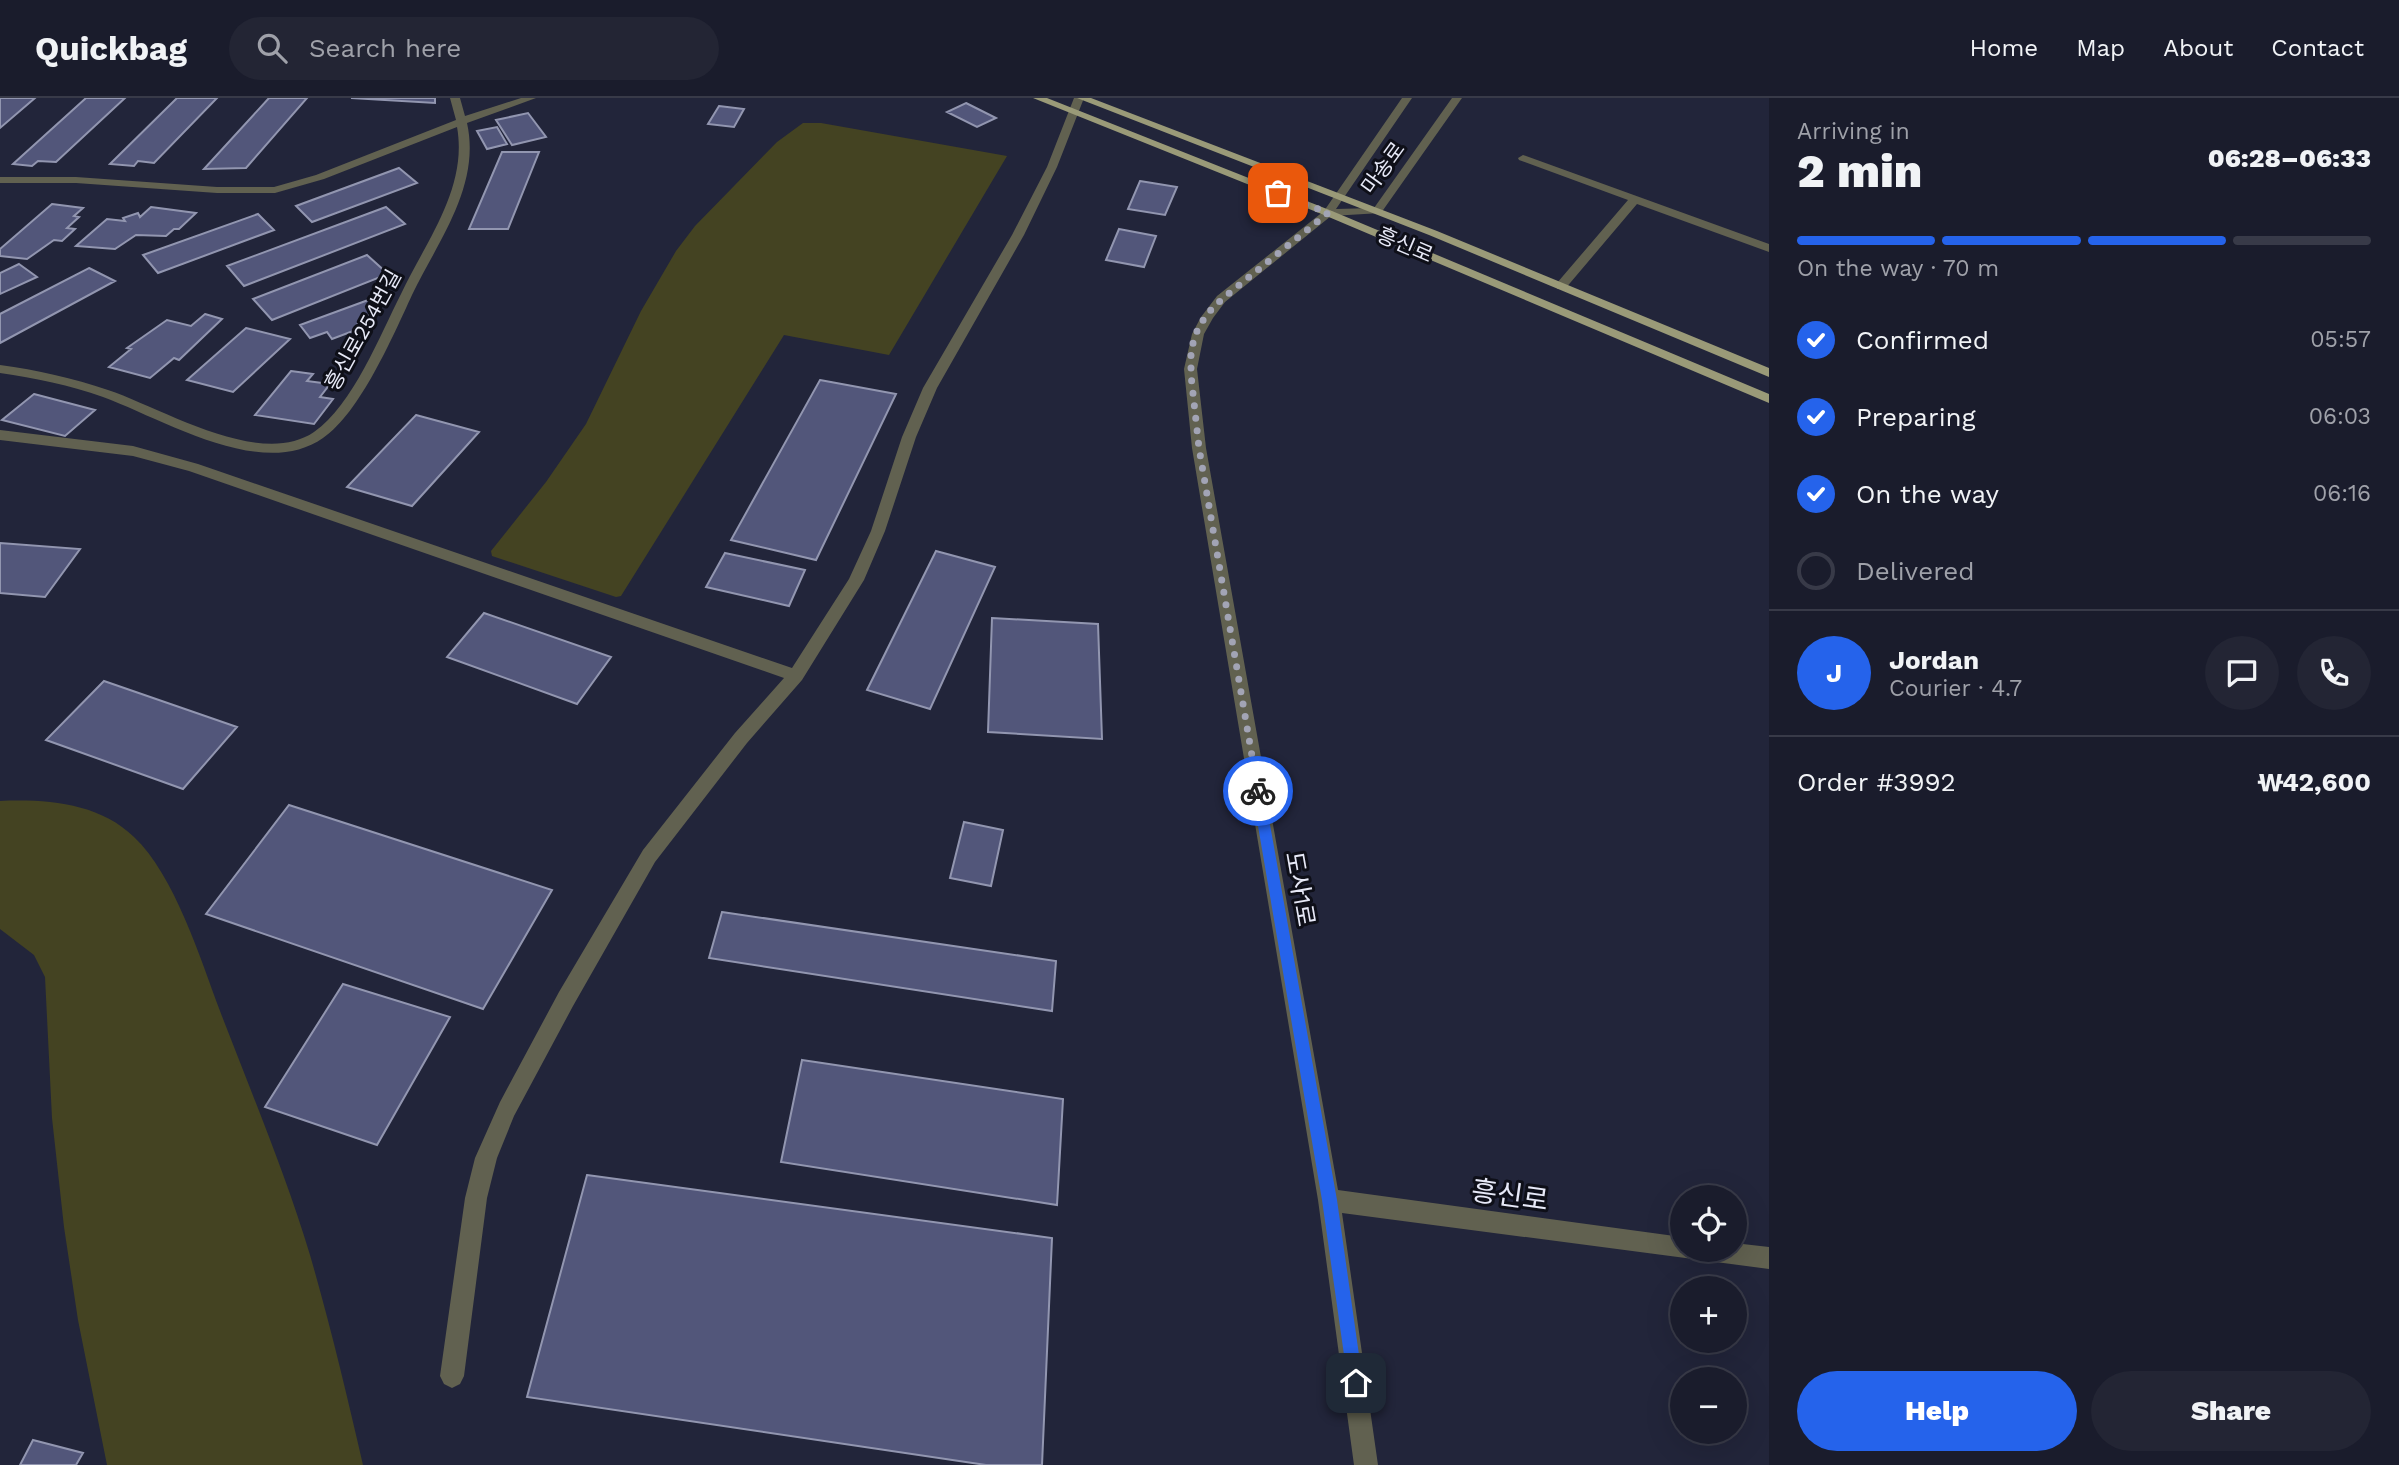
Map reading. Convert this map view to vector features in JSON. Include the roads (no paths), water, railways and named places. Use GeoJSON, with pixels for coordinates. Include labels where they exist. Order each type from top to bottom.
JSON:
{"type":"FeatureCollection","features":[{"type":"Feature","properties":{"kind":"main road","name":"흥신로"},"geometry":{"type":"LineString","coordinates":[[1038,98],[1078,103],[1340,197],[1769,373]]}},
{"type":"Feature","properties":{"kind":"main road","name":"흥신로"},"geometry":{"type":"LineString","coordinates":[[1078,103],[1328,213],[1769,399]]}},
{"type":"Feature","properties":{"kind":"street","name":"흥신로254번길"},"geometry":{"type":"LineString","coordinates":[[0,369],[85,386],[181,425],[249,445],[291,447],[306,442],[328,425],[361,379],[434,240],[461,179],[465,145],[456,98]]}},
{"type":"Feature","properties":{"kind":"street"},"geometry":{"type":"LineString","coordinates":[[0,180],[76,180],[217,190],[275,190],[320,177],[462,121],[531,98]]}},
{"type":"Feature","properties":{"kind":"street","name":"마송로"},"geometry":{"type":"LineString","coordinates":[[1328,213],[1407,98]]}},
{"type":"Feature","properties":{"kind":"street","name":"마송로"},"geometry":{"type":"LineString","coordinates":[[1328,213],[1377,211],[1457,98]]}},
{"type":"Feature","properties":{"kind":"street"},"geometry":{"type":"LineString","coordinates":[[452,1376],[476,1198],[486,1158],[507,1109],[566,999],[649,856],[741,738],[796,676],[868,557],[909,437],[930,388],[1018,235],[1052,167],[1078,103]]}},
{"type":"Feature","properties":{"kind":"street"},"geometry":{"type":"LineString","coordinates":[[1523,159],[1769,248]]}},
{"type":"Feature","properties":{"kind":"street"},"geometry":{"type":"LineString","coordinates":[[1561,286],[1636,198]]}},
{"type":"Feature","properties":{"kind":"street","name":"도사1로"},"geometry":{"type":"LineString","coordinates":[[1328,213],[1206,315],[1196,333],[1191,350],[1191,375],[1204,474],[1329,1200],[1366,1465]]}},
{"type":"Feature","properties":{"kind":"street"},"geometry":{"type":"LineString","coordinates":[[0,435],[133,451],[193,467],[796,676]]}},
{"type":"Feature","properties":{"kind":"street","name":"흥신로"},"geometry":{"type":"LineString","coordinates":[[1329,1200],[1670,1246]]}},
{"type":"Feature","properties":{"kind":"street"},"geometry":{"type":"LineString","coordinates":[[1747,1256],[1769,1258]]}}]}
